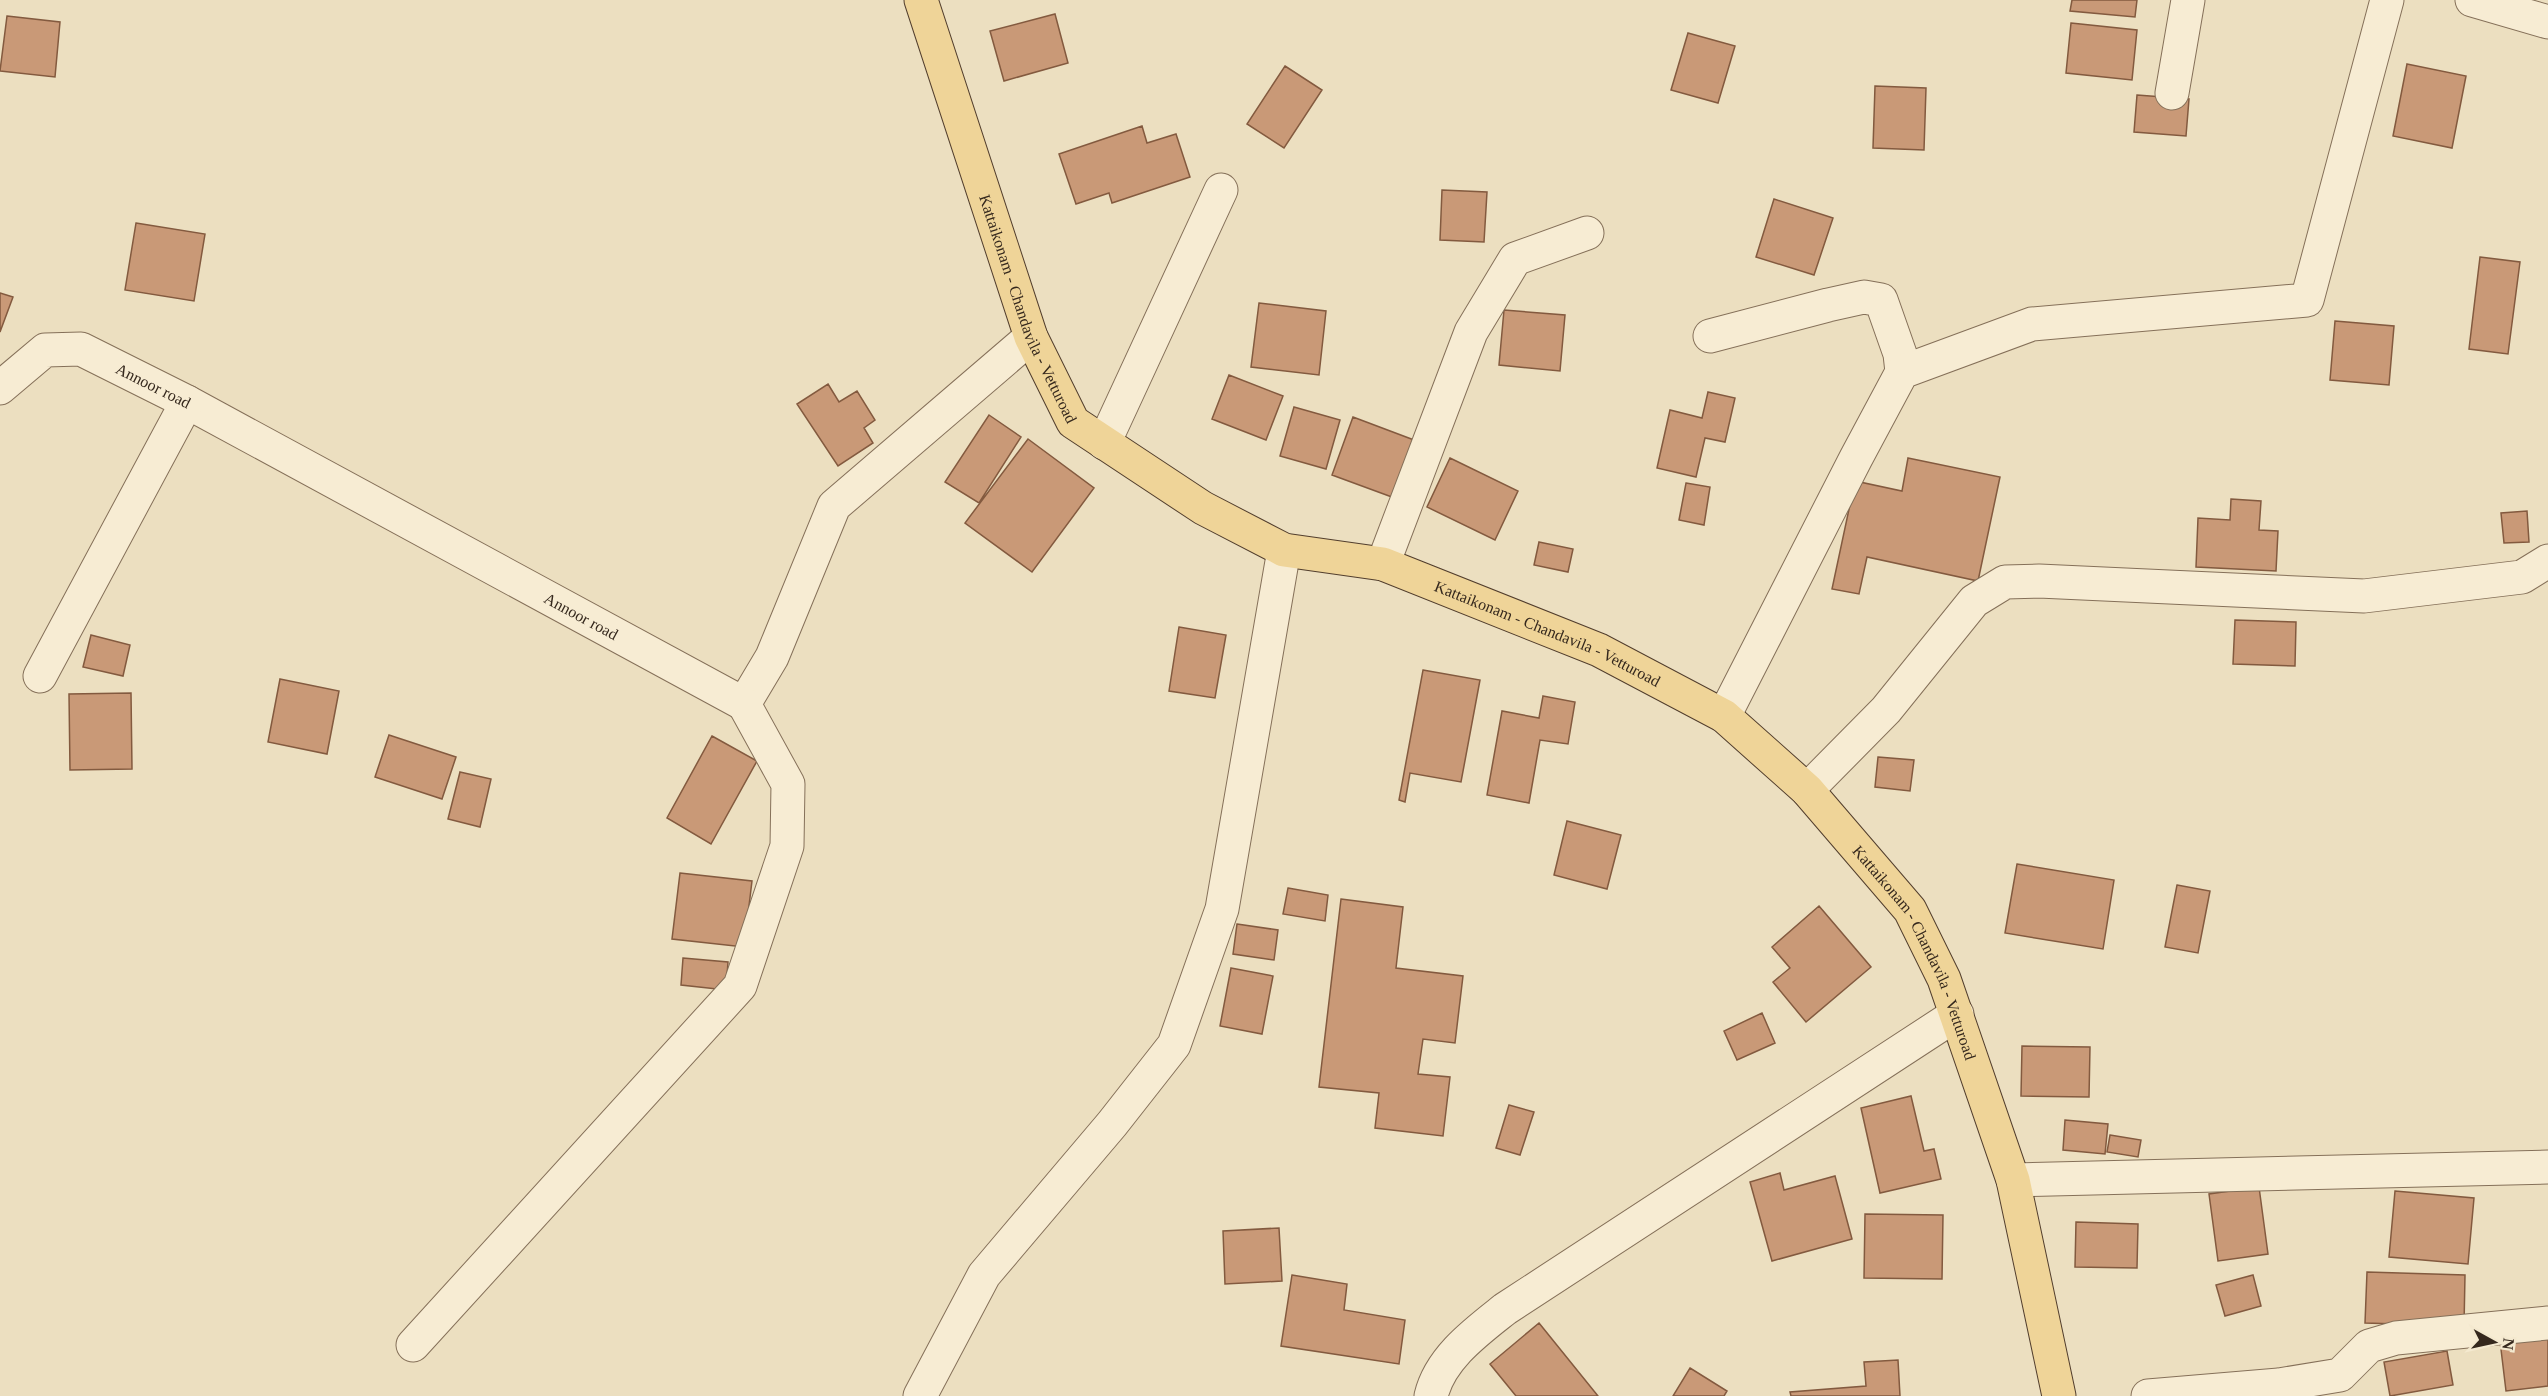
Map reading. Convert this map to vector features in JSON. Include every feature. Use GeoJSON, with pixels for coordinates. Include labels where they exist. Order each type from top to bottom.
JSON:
{"type":"FeatureCollection","features":[{"type":"Feature","properties":{"kind":"main road","name":"Kattaikonam - Chandavila - Vetturoad"},"geometry":{"type":"LineString","coordinates":[[921,0],[1031,337],[1073,422],[1203,508],[1284,550],[1383,564],[1599,650],[1724,716],[1807,790],[1910,910],[1944,979],[2013,1180],[2059,1396]]}},
{"type":"Feature","properties":{"kind":"street"},"geometry":{"type":"LineString","coordinates":[[2172,93],[2188,0]]}},
{"type":"Feature","properties":{"kind":"street"},"geometry":{"type":"LineString","coordinates":[[1902,372],[2032,324],[2307,300],[2388,0]]}},
{"type":"Feature","properties":{"kind":"street"},"geometry":{"type":"LineString","coordinates":[[2472,0],[2548,22]]}},
{"type":"Feature","properties":{"kind":"street"},"geometry":{"type":"LineString","coordinates":[[1104,443],[1221,190]]}},
{"type":"Feature","properties":{"kind":"street"},"geometry":{"type":"LineString","coordinates":[[1383,564],[1471,332],[1515,259],[1587,233]]}},
{"type":"Feature","properties":{"kind":"street"},"geometry":{"type":"LineString","coordinates":[[1710,336],[1864,297],[1881,300],[1900,354],[1902,372],[1724,716]]}},
{"type":"Feature","properties":{"kind":"street"},"geometry":{"type":"LineString","coordinates":[[413,1345],[740,986],[787,846],[788,784],[744,704],[772,657],[834,506],[1031,337]]}},
{"type":"Feature","properties":{"kind":"street","name":"Annoor road"},"geometry":{"type":"LineString","coordinates":[[0,388],[45,350],[81,348],[187,402],[744,704]]}},
{"type":"Feature","properties":{"kind":"street"},"geometry":{"type":"LineString","coordinates":[[40,676],[187,402]]}},
{"type":"Feature","properties":{"kind":"street"},"geometry":{"type":"LineString","coordinates":[[920,1396],[984,1275],[1112,1124],[1174,1045],[1222,909],[1284,550]]}},
{"type":"Feature","properties":{"kind":"street"},"geometry":{"type":"LineString","coordinates":[[1807,790],[1886,710],[1974,602],[2005,582],[2039,581],[2364,596],[2522,577],[2548,561]]}},
{"type":"Feature","properties":{"kind":"street"},"geometry":{"type":"LineString","coordinates":[[1431,1396],[1435,1379],[1469,1337],[1505,1309],[1957,1014]]}},
{"type":"Feature","properties":{"kind":"street"},"geometry":{"type":"LineString","coordinates":[[2013,1180],[2548,1167]]}},
{"type":"Feature","properties":{"kind":"street"},"geometry":{"type":"LineString","coordinates":[[2148,1396],[2279,1385],[2340,1375],[2369,1346],[2396,1338],[2548,1323]]}},
{"type":"Feature","properties":{"kind":"building"},"geometry":{"type":"Polygon","coordinates":[[[2072,0],[2137,0],[2135,17],[2070,11],[2072,0]]]}},
{"type":"Feature","properties":{"kind":"building"},"geometry":{"type":"Polygon","coordinates":[[[1055,14],[1068,63],[1004,81],[990,31],[1055,14]]]}},
{"type":"Feature","properties":{"kind":"building"},"geometry":{"type":"Polygon","coordinates":[[[7,16],[60,22],[55,77],[0,71],[7,16]]]}},
{"type":"Feature","properties":{"kind":"building"},"geometry":{"type":"Polygon","coordinates":[[[2071,23],[2137,30],[2132,80],[2066,73],[2071,23]]]}},
{"type":"Feature","properties":{"kind":"building"},"geometry":{"type":"Polygon","coordinates":[[[1688,33],[1735,46],[1718,103],[1671,90],[1688,33]]]}},
{"type":"Feature","properties":{"kind":"building"},"geometry":{"type":"Polygon","coordinates":[[[2407,64],[2466,76],[2452,148],[2393,136],[2407,64]]]}},
{"type":"Feature","properties":{"kind":"building"},"geometry":{"type":"Polygon","coordinates":[[[1285,66],[1322,90],[1284,148],[1247,124],[1285,66]]]}},
{"type":"Feature","properties":{"kind":"building"},"geometry":{"type":"Polygon","coordinates":[[[1875,86],[1926,88],[1924,150],[1873,148],[1875,86]]]}},
{"type":"Feature","properties":{"kind":"building"},"geometry":{"type":"Polygon","coordinates":[[[2137,95],[2189,99],[2186,136],[2134,132],[2137,95]]]}},
{"type":"Feature","properties":{"kind":"building"},"geometry":{"type":"Polygon","coordinates":[[[1142,126],[1147,143],[1176,134],[1190,177],[1112,203],[1109,193],[1076,204],[1059,154],[1142,126]]]}},
{"type":"Feature","properties":{"kind":"building"},"geometry":{"type":"Polygon","coordinates":[[[1442,190],[1487,192],[1484,242],[1440,240],[1442,190]]]}},
{"type":"Feature","properties":{"kind":"building"},"geometry":{"type":"Polygon","coordinates":[[[1774,199],[1833,218],[1814,275],[1756,257],[1774,199]]]}},
{"type":"Feature","properties":{"kind":"building"},"geometry":{"type":"Polygon","coordinates":[[[136,223],[205,234],[194,301],[125,290],[136,223]]]}},
{"type":"Feature","properties":{"kind":"building"},"geometry":{"type":"Polygon","coordinates":[[[2480,257],[2520,262],[2508,354],[2469,349],[2480,257]]]}},
{"type":"Feature","properties":{"kind":"building"},"geometry":{"type":"Polygon","coordinates":[[[0,293],[13,297],[0,332],[0,293]]]}},
{"type":"Feature","properties":{"kind":"building"},"geometry":{"type":"Polygon","coordinates":[[[1259,303],[1326,311],[1319,375],[1251,367],[1259,303]]]}},
{"type":"Feature","properties":{"kind":"building"},"geometry":{"type":"Polygon","coordinates":[[[1504,310],[1565,315],[1560,371],[1499,365],[1504,310]]]}},
{"type":"Feature","properties":{"kind":"building"},"geometry":{"type":"Polygon","coordinates":[[[2335,321],[2394,326],[2389,385],[2330,380],[2335,321]]]}},
{"type":"Feature","properties":{"kind":"building"},"geometry":{"type":"Polygon","coordinates":[[[1229,375],[1283,396],[1266,440],[1212,419],[1229,375]]]}},
{"type":"Feature","properties":{"kind":"building"},"geometry":{"type":"Polygon","coordinates":[[[828,384],[839,402],[857,391],[875,420],[864,428],[873,443],[838,466],[797,404],[828,384]]]}},
{"type":"Feature","properties":{"kind":"building"},"geometry":{"type":"Polygon","coordinates":[[[1708,392],[1735,398],[1725,442],[1705,438],[1696,477],[1657,468],[1670,410],[1702,418],[1708,392]]]}},
{"type":"Feature","properties":{"kind":"building"},"geometry":{"type":"Polygon","coordinates":[[[1294,407],[1340,420],[1326,469],[1280,456],[1294,407]]]}},
{"type":"Feature","properties":{"kind":"building"},"geometry":{"type":"Polygon","coordinates":[[[989,415],[1021,437],[979,503],[945,482],[989,415]]]}},
{"type":"Feature","properties":{"kind":"building"},"geometry":{"type":"Polygon","coordinates":[[[1353,417],[1422,443],[1400,500],[1332,475],[1353,417]]]}},
{"type":"Feature","properties":{"kind":"building"},"geometry":{"type":"Polygon","coordinates":[[[1028,439],[1094,488],[1032,572],[965,523],[1028,439]]]}},
{"type":"Feature","properties":{"kind":"building"},"geometry":{"type":"Polygon","coordinates":[[[1450,458],[1518,491],[1495,540],[1427,507],[1450,458]]]}},
{"type":"Feature","properties":{"kind":"building"},"geometry":{"type":"Polygon","coordinates":[[[1908,458],[2000,477],[1978,581],[1867,557],[1859,594],[1832,589],[1855,481],[1902,491],[1908,458]]]}},
{"type":"Feature","properties":{"kind":"building"},"geometry":{"type":"Polygon","coordinates":[[[1686,483],[1710,487],[1704,525],[1679,520],[1686,483]]]}},
{"type":"Feature","properties":{"kind":"building"},"geometry":{"type":"Polygon","coordinates":[[[2231,499],[2261,501],[2259,530],[2278,531],[2276,571],[2196,567],[2198,518],[2230,520],[2231,499]]]}},
{"type":"Feature","properties":{"kind":"building"},"geometry":{"type":"Polygon","coordinates":[[[2527,511],[2529,542],[2504,543],[2501,513],[2527,511]]]}},
{"type":"Feature","properties":{"kind":"building"},"geometry":{"type":"Polygon","coordinates":[[[1539,542],[1573,549],[1568,572],[1534,565],[1539,542]]]}},
{"type":"Feature","properties":{"kind":"building"},"geometry":{"type":"Polygon","coordinates":[[[2235,620],[2296,622],[2295,666],[2233,664],[2235,620]]]}},
{"type":"Feature","properties":{"kind":"building"},"geometry":{"type":"Polygon","coordinates":[[[1179,627],[1226,635],[1215,698],[1169,691],[1179,627]]]}},
{"type":"Feature","properties":{"kind":"building"},"geometry":{"type":"Polygon","coordinates":[[[91,635],[130,645],[123,676],[83,667],[91,635]]]}},
{"type":"Feature","properties":{"kind":"building"},"geometry":{"type":"Polygon","coordinates":[[[1423,670],[1480,680],[1461,782],[1410,773],[1405,802],[1399,800],[1423,670]]]}},
{"type":"Feature","properties":{"kind":"building"},"geometry":{"type":"Polygon","coordinates":[[[280,679],[339,691],[327,754],[268,742],[280,679]]]}},
{"type":"Feature","properties":{"kind":"building"},"geometry":{"type":"Polygon","coordinates":[[[131,693],[132,769],[70,770],[69,694],[131,693]]]}},
{"type":"Feature","properties":{"kind":"building"},"geometry":{"type":"Polygon","coordinates":[[[1543,696],[1575,702],[1568,744],[1540,740],[1529,803],[1487,795],[1502,711],[1539,718],[1543,696]]]}},
{"type":"Feature","properties":{"kind":"building"},"geometry":{"type":"Polygon","coordinates":[[[389,735],[456,757],[442,799],[375,777],[389,735]]]}},
{"type":"Feature","properties":{"kind":"building"},"geometry":{"type":"Polygon","coordinates":[[[712,736],[757,761],[711,844],[667,818],[712,736]]]}},
{"type":"Feature","properties":{"kind":"building"},"geometry":{"type":"Polygon","coordinates":[[[1878,757],[1914,760],[1910,791],[1875,787],[1878,757]]]}},
{"type":"Feature","properties":{"kind":"building"},"geometry":{"type":"Polygon","coordinates":[[[460,772],[491,779],[480,827],[448,819],[460,772]]]}},
{"type":"Feature","properties":{"kind":"building"},"geometry":{"type":"Polygon","coordinates":[[[1567,821],[1621,835],[1607,889],[1554,875],[1567,821]]]}},
{"type":"Feature","properties":{"kind":"building"},"geometry":{"type":"Polygon","coordinates":[[[2017,864],[2114,880],[2103,949],[2005,933],[2017,864]]]}},
{"type":"Feature","properties":{"kind":"building"},"geometry":{"type":"Polygon","coordinates":[[[680,873],[752,881],[744,947],[672,939],[680,873]]]}},
{"type":"Feature","properties":{"kind":"building"},"geometry":{"type":"Polygon","coordinates":[[[2177,885],[2210,891],[2198,953],[2165,947],[2177,885]]]}},
{"type":"Feature","properties":{"kind":"building"},"geometry":{"type":"Polygon","coordinates":[[[1288,888],[1328,895],[1325,921],[1283,914],[1288,888]]]}},
{"type":"Feature","properties":{"kind":"building"},"geometry":{"type":"Polygon","coordinates":[[[1341,899],[1403,907],[1396,968],[1463,976],[1455,1043],[1423,1039],[1418,1074],[1450,1077],[1443,1136],[1375,1128],[1379,1093],[1319,1087],[1341,899]]]}},
{"type":"Feature","properties":{"kind":"building"},"geometry":{"type":"Polygon","coordinates":[[[1819,906],[1871,967],[1806,1022],[1773,982],[1790,968],[1772,947],[1819,906]]]}},
{"type":"Feature","properties":{"kind":"building"},"geometry":{"type":"Polygon","coordinates":[[[1237,924],[1278,930],[1274,960],[1233,954],[1237,924]]]}},
{"type":"Feature","properties":{"kind":"building"},"geometry":{"type":"Polygon","coordinates":[[[683,958],[728,962],[726,990],[681,985],[683,958]]]}},
{"type":"Feature","properties":{"kind":"building"},"geometry":{"type":"Polygon","coordinates":[[[1231,968],[1273,976],[1262,1034],[1220,1026],[1231,968]]]}},
{"type":"Feature","properties":{"kind":"building"},"geometry":{"type":"Polygon","coordinates":[[[1762,1013],[1775,1043],[1737,1060],[1724,1031],[1762,1013]]]}},
{"type":"Feature","properties":{"kind":"building"},"geometry":{"type":"Polygon","coordinates":[[[2022,1046],[2090,1047],[2089,1097],[2021,1096],[2022,1046]]]}},
{"type":"Feature","properties":{"kind":"building"},"geometry":{"type":"Polygon","coordinates":[[[1911,1096],[1924,1151],[1934,1149],[1941,1179],[1880,1193],[1861,1108],[1911,1096]]]}},
{"type":"Feature","properties":{"kind":"building"},"geometry":{"type":"Polygon","coordinates":[[[1509,1105],[1534,1112],[1520,1155],[1496,1148],[1509,1105]]]}},
{"type":"Feature","properties":{"kind":"building"},"geometry":{"type":"Polygon","coordinates":[[[2065,1120],[2108,1124],[2105,1154],[2063,1150],[2065,1120]]]}},
{"type":"Feature","properties":{"kind":"building"},"geometry":{"type":"Polygon","coordinates":[[[2110,1135],[2141,1140],[2138,1157],[2107,1152],[2110,1135]]]}},
{"type":"Feature","properties":{"kind":"building"},"geometry":{"type":"Polygon","coordinates":[[[1780,1173],[1784,1190],[1835,1176],[1852,1239],[1772,1261],[1750,1182],[1780,1173]]]}},
{"type":"Feature","properties":{"kind":"building"},"geometry":{"type":"Polygon","coordinates":[[[2259,1187],[2268,1254],[2218,1261],[2209,1194],[2259,1187]]]}},
{"type":"Feature","properties":{"kind":"building"},"geometry":{"type":"Polygon","coordinates":[[[2395,1191],[2474,1198],[2468,1264],[2389,1257],[2395,1191]]]}},
{"type":"Feature","properties":{"kind":"building"},"geometry":{"type":"Polygon","coordinates":[[[1865,1214],[1943,1215],[1942,1279],[1864,1278],[1865,1214]]]}},
{"type":"Feature","properties":{"kind":"building"},"geometry":{"type":"Polygon","coordinates":[[[2076,1222],[2138,1224],[2137,1268],[2075,1267],[2076,1222]]]}},
{"type":"Feature","properties":{"kind":"building"},"geometry":{"type":"Polygon","coordinates":[[[1279,1228],[1282,1281],[1225,1284],[1223,1231],[1279,1228]]]}},
{"type":"Feature","properties":{"kind":"building"},"geometry":{"type":"Polygon","coordinates":[[[2367,1272],[2465,1275],[2464,1326],[2365,1323],[2367,1272]]]}},
{"type":"Feature","properties":{"kind":"building"},"geometry":{"type":"Polygon","coordinates":[[[1292,1275],[1347,1284],[1344,1310],[1405,1320],[1399,1364],[1281,1346],[1292,1275]]]}},
{"type":"Feature","properties":{"kind":"building"},"geometry":{"type":"Polygon","coordinates":[[[2253,1275],[2261,1306],[2225,1316],[2216,1285],[2253,1275]]]}},
{"type":"Feature","properties":{"kind":"building"},"geometry":{"type":"Polygon","coordinates":[[[1539,1323],[1598,1396],[1516,1396],[1490,1364],[1539,1323]]]}},
{"type":"Feature","properties":{"kind":"building"},"geometry":{"type":"Polygon","coordinates":[[[2548,1334],[2548,1386],[2506,1391],[2500,1341],[2548,1334]]]}},
{"type":"Feature","properties":{"kind":"building"},"geometry":{"type":"Polygon","coordinates":[[[2447,1351],[2453,1385],[2390,1396],[2384,1362],[2447,1351]]]}},
{"type":"Feature","properties":{"kind":"building"},"geometry":{"type":"Polygon","coordinates":[[[1898,1360],[1900,1396],[1791,1396],[1790,1392],[1866,1386],[1864,1362],[1898,1360]]]}},
{"type":"Feature","properties":{"kind":"building"},"geometry":{"type":"Polygon","coordinates":[[[1690,1368],[1727,1391],[1724,1396],[1673,1396],[1690,1368]]]}}]}
